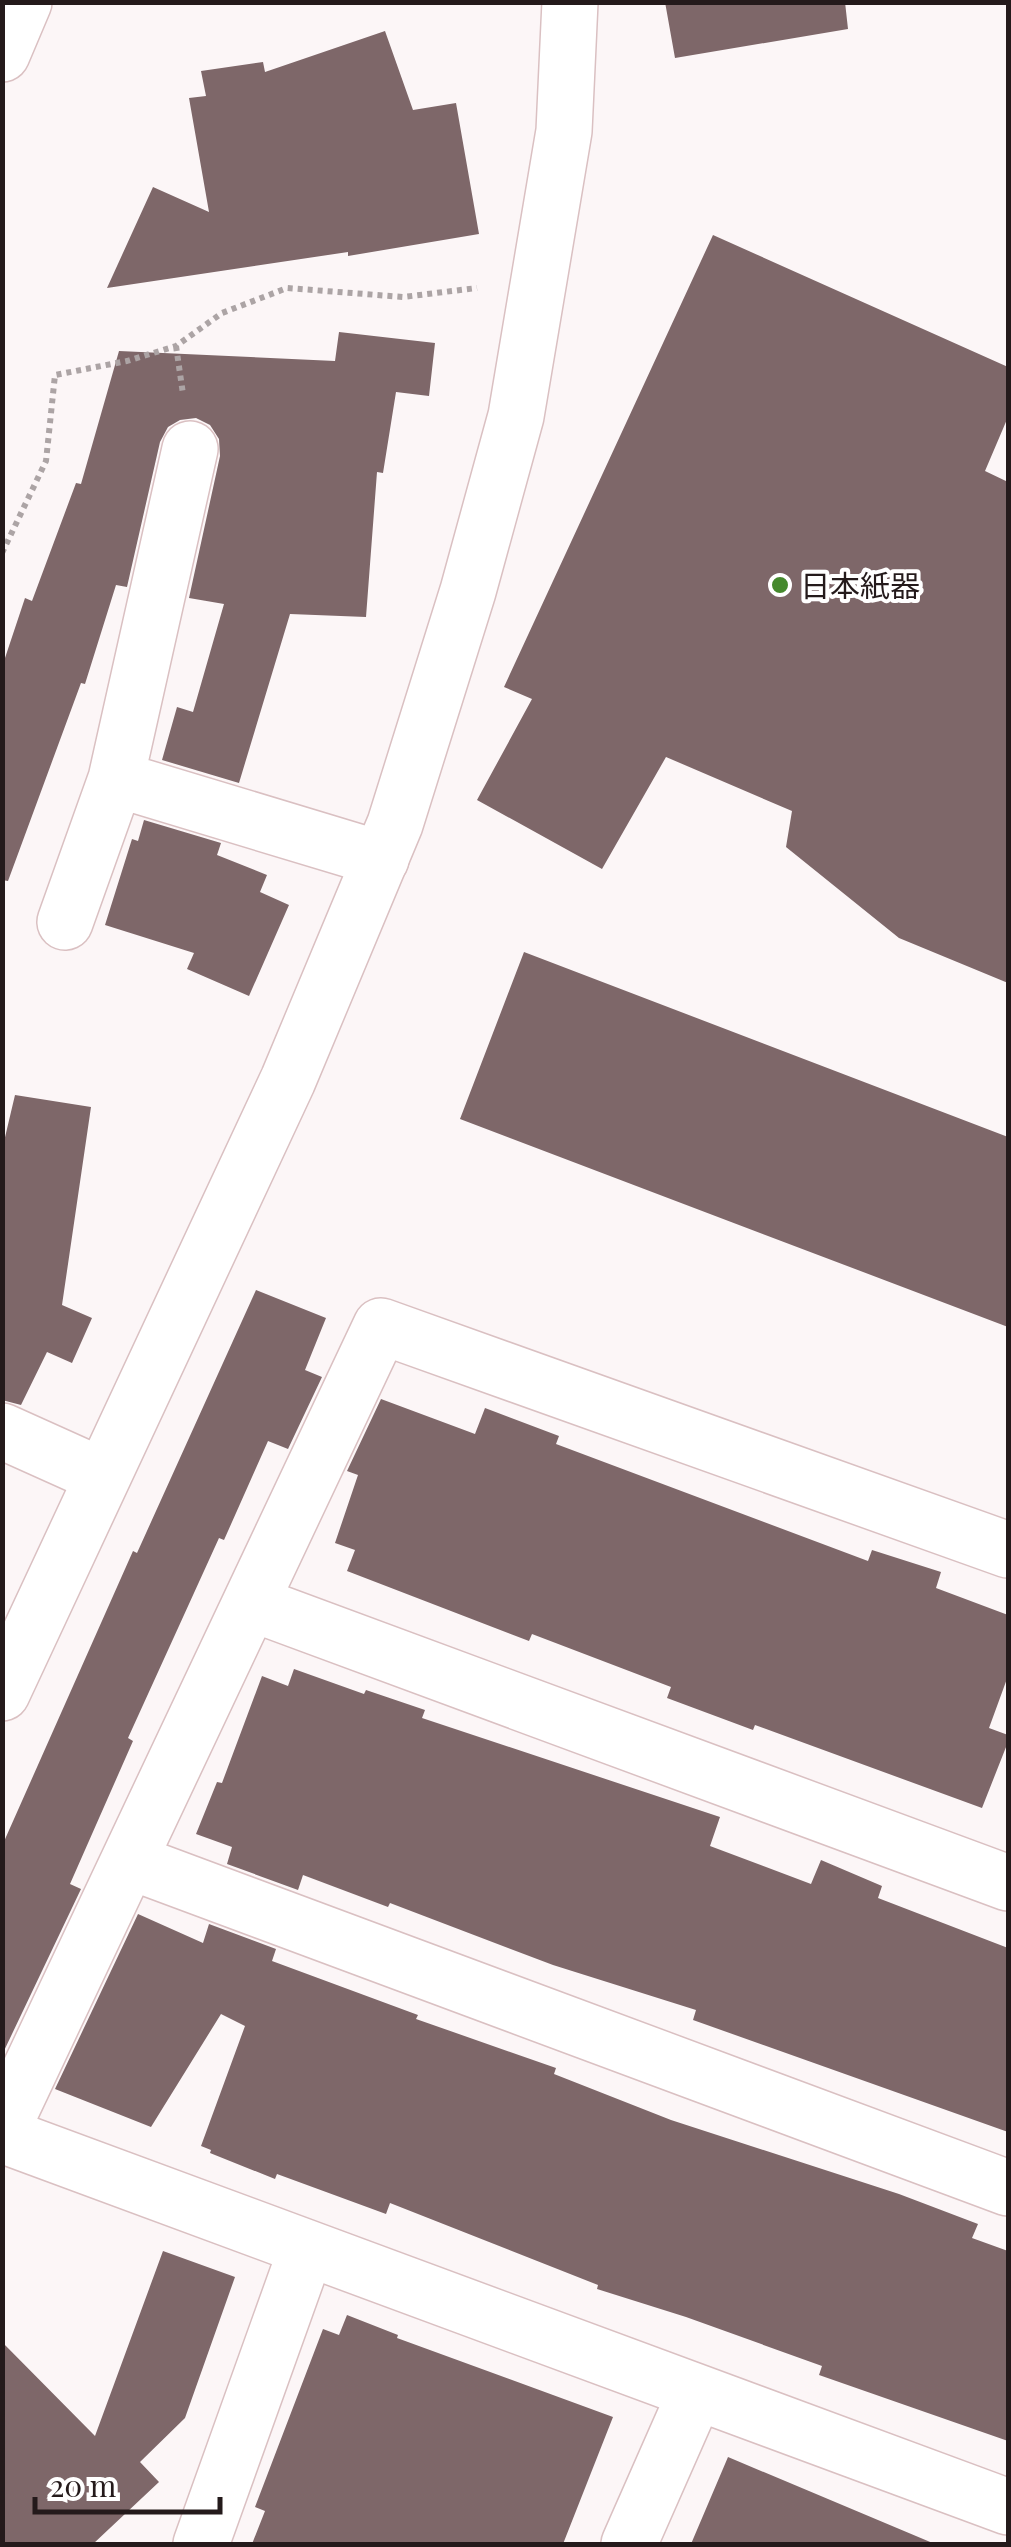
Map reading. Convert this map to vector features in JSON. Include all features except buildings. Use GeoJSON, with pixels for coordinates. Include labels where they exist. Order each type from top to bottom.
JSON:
{"type":"FeatureCollection","features":[{"type":"Feature","properties":{"kind":"street"},"geometry":{"type":"LineString","coordinates":[[2,54],[24,2]]}},
{"type":"Feature","properties":{"kind":"street"},"geometry":{"type":"LineString","coordinates":[[2,1693],[288,1080],[395,824],[478,556],[516,416],[564,131],[570,2]]}},
{"type":"Feature","properties":{"kind":"street"},"geometry":{"type":"LineString","coordinates":[[64,922],[116,779],[190,448]]}},
{"type":"Feature","properties":{"kind":"street"},"geometry":{"type":"LineString","coordinates":[[116,779],[381,859]]}},
{"type":"Feature","properties":{"kind":"street"},"geometry":{"type":"LineString","coordinates":[[991,2544],[1008,2510],[2,2132],[381,1326],[1008,1550]]}},
{"type":"Feature","properties":{"kind":"street"},"geometry":{"type":"LineString","coordinates":[[2,1430],[102,1476]]}},
{"type":"Feature","properties":{"kind":"street"},"geometry":{"type":"LineString","coordinates":[[251,1603],[1008,1883]]}},
{"type":"Feature","properties":{"kind":"street"},"geometry":{"type":"LineString","coordinates":[[129,1861],[1008,2188]]}},
{"type":"Feature","properties":{"kind":"street"},"geometry":{"type":"LineString","coordinates":[[201,2544],[307,2248]]}},
{"type":"Feature","properties":{"kind":"street"},"geometry":{"type":"LineString","coordinates":[[629,2544],[696,2392]]}},
{"type":"Feature","properties":{"kind":"path"},"geometry":{"type":"LineString","coordinates":[[2,552],[46,461],[55,375],[128,361],[176,346],[222,313],[287,288],[403,296],[539,280]]}},
{"type":"Feature","properties":{"kind":"place","name":"日本紙器"},"geometry":{"type":"Point","coordinates":[780,585]}}]}
